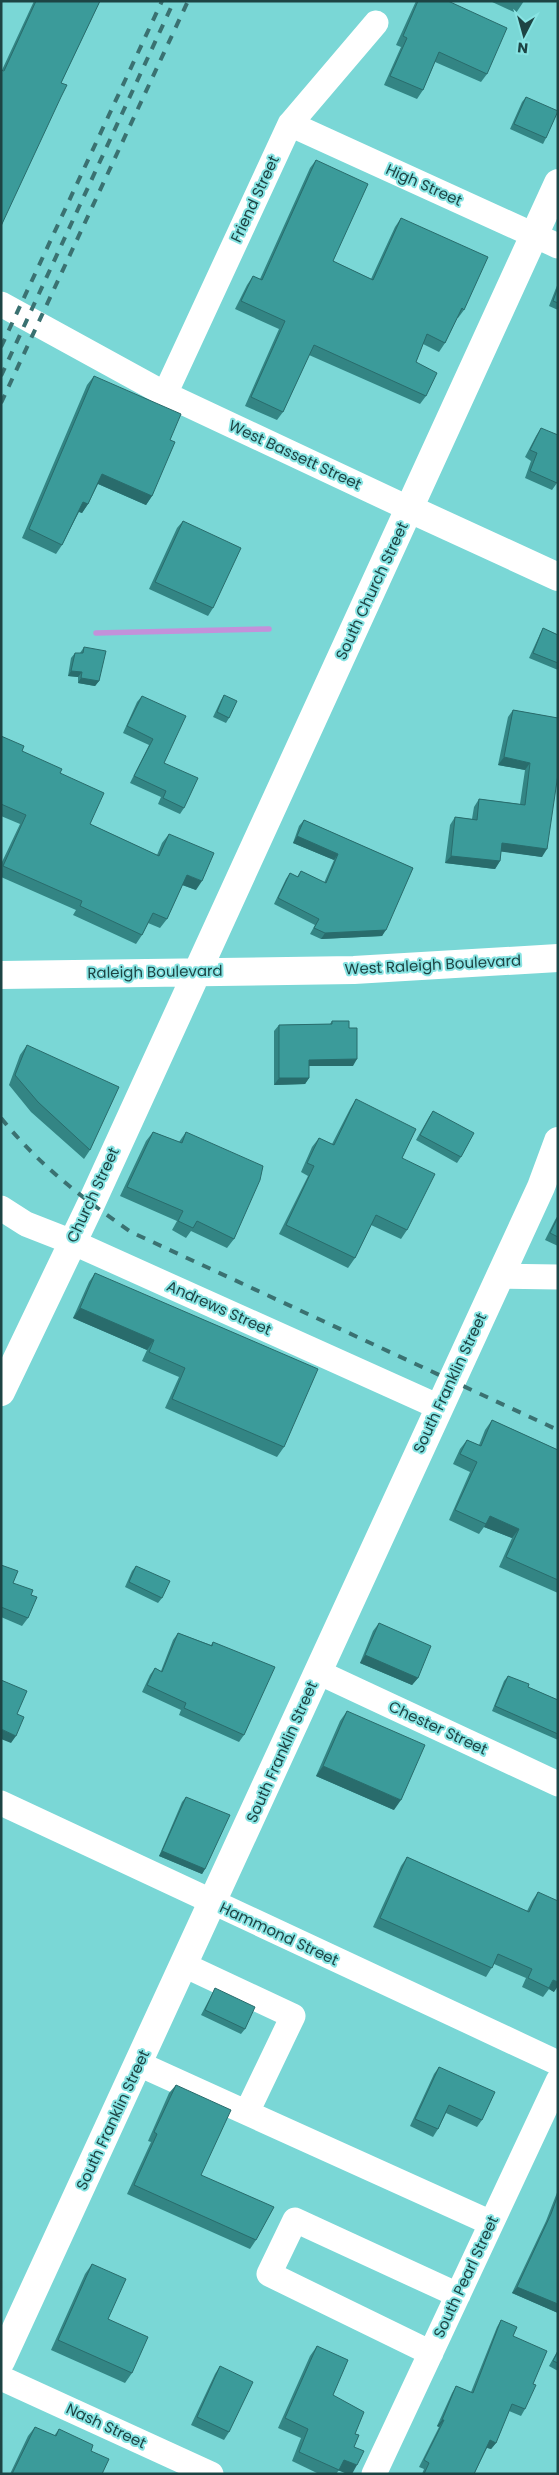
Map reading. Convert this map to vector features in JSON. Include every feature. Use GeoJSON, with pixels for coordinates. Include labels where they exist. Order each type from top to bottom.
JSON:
{"type":"FeatureCollection","features":[{"type":"Feature","properties":{"kind":"main road","name":"South Church Street"},"geometry":{"type":"LineString","coordinates":[[184,998],[410,509],[546,241],[558,183]]}},
{"type":"Feature","properties":{"kind":"main road","name":"West Bassett Street"},"geometry":{"type":"LineString","coordinates":[[410,509],[558,577]]}},
{"type":"Feature","properties":{"kind":"main road","name":"West Raleigh Boulevard"},"geometry":{"type":"LineString","coordinates":[[308,970],[436,966],[558,958]]}},
{"type":"Feature","properties":{"kind":"main road","name":"Raleigh Boulevard"},"geometry":{"type":"LineString","coordinates":[[1,975],[308,970]]}},
{"type":"Feature","properties":{"kind":"main road","name":"Church Street"},"geometry":{"type":"LineString","coordinates":[[1,1392],[184,998]]}},
{"type":"Feature","properties":{"kind":"main road","name":"South Franklin Street"},"geometry":{"type":"LineString","coordinates":[[1,2361],[541,1187],[558,1141]]}},
{"type":"Feature","properties":{"kind":"street","name":"Friend Street"},"geometry":{"type":"LineString","coordinates":[[166,394],[290,124],[376,23]]}},
{"type":"Feature","properties":{"kind":"street","name":"High Street"},"geometry":{"type":"LineString","coordinates":[[290,124],[546,241]]}},
{"type":"Feature","properties":{"kind":"street","name":"West Bassett Street"},"geometry":{"type":"LineString","coordinates":[[1,304],[37,326],[166,394],[410,509]]}},
{"type":"Feature","properties":{"kind":"street","name":"Andrews Street"},"geometry":{"type":"LineString","coordinates":[[1,1208],[26,1224],[72,1242],[439,1407]]}},
{"type":"Feature","properties":{"kind":"street"},"geometry":{"type":"LineString","coordinates":[[499,1276],[558,1276]]}},
{"type":"Feature","properties":{"kind":"street","name":"Chester Street"},"geometry":{"type":"LineString","coordinates":[[318,1672],[558,1784]]}},
{"type":"Feature","properties":{"kind":"street","name":"Hammond Street"},"geometry":{"type":"LineString","coordinates":[[1,1803],[558,2063]]}},
{"type":"Feature","properties":{"kind":"street"},"geometry":{"type":"LineString","coordinates":[[184,1965],[293,2016],[247,2112]]}},
{"type":"Feature","properties":{"kind":"street"},"geometry":{"type":"LineString","coordinates":[[139,2064],[492,2223]]}},
{"type":"Feature","properties":{"kind":"street","name":"South Pearl Street"},"geometry":{"type":"LineString","coordinates":[[374,2474],[558,2081]]}},
{"type":"Feature","properties":{"kind":"street"},"geometry":{"type":"LineString","coordinates":[[431,2353],[269,2274],[295,2220],[458,2294]]}},
{"type":"Feature","properties":{"kind":"street","name":"Nash Street"},"geometry":{"type":"LineString","coordinates":[[1,2378],[211,2474]]}},
{"type":"Feature","properties":{"kind":"building"},"geometry":{"type":"Polygon","coordinates":[[[36,1],[100,1],[61,83],[67,85],[1,226],[1,70],[4,71],[36,1]]]}},
{"type":"Feature","properties":{"kind":"building"},"geometry":{"type":"Polygon","coordinates":[[[418,1],[448,1],[507,28],[487,74],[439,52],[423,90],[390,76],[407,38],[403,36],[418,1]]]}},
{"type":"Feature","properties":{"kind":"building"},"geometry":{"type":"Polygon","coordinates":[[[526,97],[558,111],[546,138],[514,124],[526,97]]]}},
{"type":"Feature","properties":{"kind":"building"},"geometry":{"type":"Polygon","coordinates":[[[316,160],[368,184],[333,261],[373,280],[401,218],[488,257],[464,310],[462,308],[445,343],[427,334],[416,362],[437,373],[426,396],[314,345],[283,412],[251,397],[285,321],[241,301],[253,276],[262,280],[316,160]]]}},
{"type":"Feature","properties":{"kind":"building"},"geometry":{"type":"Polygon","coordinates":[[[558,287],[558,303],[553,301],[558,287]]]}},
{"type":"Feature","properties":{"kind":"building"},"geometry":{"type":"Polygon","coordinates":[[[94,376],[181,414],[170,440],[175,442],[152,496],[102,474],[88,504],[83,502],[62,545],[29,529],[94,376]]]}},
{"type":"Feature","properties":{"kind":"building"},"geometry":{"type":"Polygon","coordinates":[[[541,428],[558,435],[557,483],[530,471],[537,453],[530,450],[541,428]]]}},
{"type":"Feature","properties":{"kind":"building"},"geometry":{"type":"Polygon","coordinates":[[[183,521],[241,548],[213,608],[155,582],[183,521]]]}},
{"type":"Feature","properties":{"kind":"building"},"geometry":{"type":"Polygon","coordinates":[[[543,628],[558,635],[558,663],[533,653],[543,628]]]}},
{"type":"Feature","properties":{"kind":"building"},"geometry":{"type":"Polygon","coordinates":[[[84,647],[106,651],[99,681],[81,678],[82,672],[71,671],[75,653],[83,653],[84,647]]]}},
{"type":"Feature","properties":{"kind":"building"},"geometry":{"type":"Polygon","coordinates":[[[224,695],[237,701],[229,718],[217,712],[224,695]]]}},
{"type":"Feature","properties":{"kind":"building"},"geometry":{"type":"Polygon","coordinates":[[[142,696],[186,716],[164,763],[198,778],[184,808],[163,798],[166,791],[134,776],[153,739],[127,726],[142,696]]]}},
{"type":"Feature","properties":{"kind":"building"},"geometry":{"type":"Polygon","coordinates":[[[513,710],[558,718],[558,774],[547,849],[502,843],[500,861],[451,856],[455,817],[477,820],[479,799],[525,805],[530,763],[504,757],[513,710]]]}},
{"type":"Feature","properties":{"kind":"building"},"geometry":{"type":"Polygon","coordinates":[[[1,736],[24,746],[22,751],[62,769],[60,773],[104,793],[90,824],[159,856],[169,834],[214,853],[202,881],[187,875],[167,919],[153,913],[142,935],[80,906],[82,901],[3,866],[26,815],[1,804],[1,736]]]}},
{"type":"Feature","properties":{"kind":"building"},"geometry":{"type":"Polygon","coordinates":[[[304,820],[413,868],[386,930],[325,933],[314,928],[319,919],[278,898],[290,873],[298,877],[301,871],[326,883],[338,854],[297,836],[304,820]]]}},
{"type":"Feature","properties":{"kind":"building"},"geometry":{"type":"Polygon","coordinates":[[[332,1021],[349,1021],[349,1028],[357,1028],[357,1059],[309,1060],[309,1078],[279,1078],[279,1025],[332,1024],[332,1021]]]}},
{"type":"Feature","properties":{"kind":"building"},"geometry":{"type":"Polygon","coordinates":[[[27,1045],[119,1087],[90,1150],[38,1102],[15,1075],[27,1045]]]}},
{"type":"Feature","properties":{"kind":"building"},"geometry":{"type":"Polygon","coordinates":[[[356,1099],[416,1129],[402,1158],[435,1174],[407,1230],[376,1215],[355,1258],[286,1225],[314,1166],[307,1163],[319,1138],[334,1145],[356,1099]]]}},
{"type":"Feature","properties":{"kind":"building"},"geometry":{"type":"Polygon","coordinates":[[[433,1111],[474,1133],[461,1157],[420,1135],[433,1111]]]}},
{"type":"Feature","properties":{"kind":"building"},"geometry":{"type":"Polygon","coordinates":[[[153,1132],[182,1143],[186,1132],[263,1166],[260,1180],[234,1239],[197,1221],[193,1228],[178,1221],[183,1211],[127,1187],[153,1132]]]}},
{"type":"Feature","properties":{"kind":"building"},"geometry":{"type":"Polygon","coordinates":[[[558,1217],[558,1237],[550,1233],[558,1217]]]}},
{"type":"Feature","properties":{"kind":"building"},"geometry":{"type":"Polygon","coordinates":[[[95,1273],[318,1369],[284,1447],[172,1399],[185,1368],[149,1352],[154,1340],[80,1308],[95,1273]]]}},
{"type":"Feature","properties":{"kind":"building"},"geometry":{"type":"Polygon","coordinates":[[[492,1420],[558,1450],[558,1580],[506,1557],[519,1529],[490,1516],[486,1524],[455,1510],[477,1462],[460,1454],[467,1440],[481,1446],[492,1420]]]}},
{"type":"Feature","properties":{"kind":"building"},"geometry":{"type":"Polygon","coordinates":[[[1,1565],[18,1571],[13,1583],[33,1590],[31,1595],[37,1597],[28,1618],[1,1607],[1,1565]]]}},
{"type":"Feature","properties":{"kind":"building"},"geometry":{"type":"Polygon","coordinates":[[[136,1566],[170,1581],[162,1598],[129,1582],[136,1566]]]}},
{"type":"Feature","properties":{"kind":"building"},"geometry":{"type":"Polygon","coordinates":[[[379,1623],[431,1646],[418,1678],[365,1655],[379,1623]]]}},
{"type":"Feature","properties":{"kind":"building"},"geometry":{"type":"Polygon","coordinates":[[[178,1633],[212,1646],[213,1642],[275,1667],[244,1735],[184,1708],[186,1703],[147,1685],[155,1668],[162,1672],[178,1633]]]}},
{"type":"Feature","properties":{"kind":"building"},"geometry":{"type":"Polygon","coordinates":[[[508,1676],[529,1684],[528,1687],[558,1700],[558,1734],[495,1706],[508,1676]]]}},
{"type":"Feature","properties":{"kind":"building"},"geometry":{"type":"Polygon","coordinates":[[[1,1680],[27,1691],[17,1714],[24,1717],[16,1736],[1,1729],[1,1680]]]}},
{"type":"Feature","properties":{"kind":"building"},"geometry":{"type":"Polygon","coordinates":[[[347,1711],[425,1745],[401,1800],[323,1766],[347,1711]]]}},
{"type":"Feature","properties":{"kind":"building"},"geometry":{"type":"Polygon","coordinates":[[[186,1797],[230,1815],[205,1869],[162,1851],[186,1797]]]}},
{"type":"Feature","properties":{"kind":"building"},"geometry":{"type":"Polygon","coordinates":[[[407,1857],[529,1912],[538,1892],[558,1901],[558,1982],[553,1980],[549,1988],[528,1978],[532,1969],[498,1954],[492,1968],[380,1918],[407,1857]]]}},
{"type":"Feature","properties":{"kind":"building"},"geometry":{"type":"Polygon","coordinates":[[[215,1988],[255,2007],[245,2029],[205,2010],[215,1988]]]}},
{"type":"Feature","properties":{"kind":"building"},"geometry":{"type":"Polygon","coordinates":[[[439,2067],[495,2092],[482,2120],[449,2105],[438,2129],[415,2119],[439,2067]]]}},
{"type":"Feature","properties":{"kind":"building"},"geometry":{"type":"Polygon","coordinates":[[[176,2085],[231,2110],[201,2175],[274,2207],[256,2240],[134,2185],[157,2134],[154,2132],[176,2085]]]}},
{"type":"Feature","properties":{"kind":"building"},"geometry":{"type":"Polygon","coordinates":[[[558,2195],[558,2304],[517,2287],[558,2195]]]}},
{"type":"Feature","properties":{"kind":"building"},"geometry":{"type":"Polygon","coordinates":[[[92,2264],[126,2279],[108,2319],[148,2337],[132,2373],[58,2340],[92,2264]]]}},
{"type":"Feature","properties":{"kind":"building"},"geometry":{"type":"Polygon","coordinates":[[[501,2320],[517,2327],[513,2336],[547,2351],[533,2384],[536,2385],[525,2409],[512,2404],[496,2443],[490,2440],[474,2474],[424,2474],[429,2463],[424,2460],[444,2420],[442,2420],[456,2386],[473,2393],[501,2320]]]}},
{"type":"Feature","properties":{"kind":"building"},"geometry":{"type":"Polygon","coordinates":[[[317,2346],[348,2360],[333,2395],[364,2412],[355,2434],[359,2435],[354,2447],[364,2451],[357,2465],[344,2460],[339,2470],[299,2452],[308,2429],[285,2418],[317,2346]]]}},
{"type":"Feature","properties":{"kind":"building"},"geometry":{"type":"Polygon","coordinates":[[[558,2351],[558,2363],[553,2361],[558,2351]]]}},
{"type":"Feature","properties":{"kind":"building"},"geometry":{"type":"Polygon","coordinates":[[[220,2366],[253,2382],[229,2432],[197,2417],[220,2366]]]}},
{"type":"Feature","properties":{"kind":"building"},"geometry":{"type":"Polygon","coordinates":[[[35,2427],[56,2436],[59,2429],[93,2445],[91,2451],[109,2459],[102,2474],[12,2474],[35,2427]]]}},
{"type":"Feature","properties":{"kind":"waterway"},"geometry":{"type":"LineString","coordinates":[[96,633],[269,629]]}},
{"type":"Feature","properties":{"kind":"railway"},"geometry":{"type":"LineString","coordinates":[[1,347],[162,1]]}},
{"type":"Feature","properties":{"kind":"railway"},"geometry":{"type":"LineString","coordinates":[[1,376],[174,1]]}},
{"type":"Feature","properties":{"kind":"railway"},"geometry":{"type":"LineString","coordinates":[[1,403],[188,1]]}},
{"type":"Feature","properties":{"kind":"railway"},"geometry":{"type":"LineString","coordinates":[[1,1118],[46,1166],[95,1206],[131,1232],[558,1430]]}}]}
